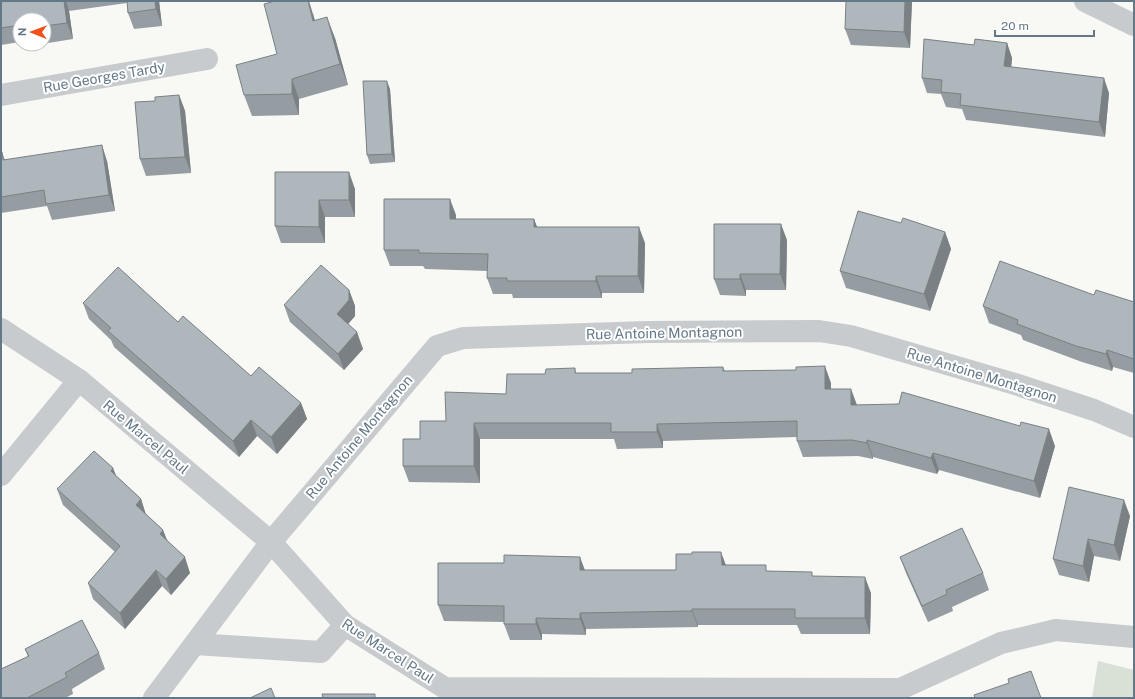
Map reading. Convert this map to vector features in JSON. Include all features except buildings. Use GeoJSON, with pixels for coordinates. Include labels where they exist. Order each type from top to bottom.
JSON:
{"type":"FeatureCollection","features":[{"type":"Feature","properties":{"kind":"street"},"geometry":{"type":"LineString","coordinates":[[1085,1],[1134,26]]}},
{"type":"Feature","properties":{"kind":"street","name":"Rue Georges Tardy"},"geometry":{"type":"LineString","coordinates":[[1,95],[207,59]]}},
{"type":"Feature","properties":{"kind":"street","name":"Rue Marcel Paul"},"geometry":{"type":"LineString","coordinates":[[1,329],[79,380],[271,542],[345,625],[445,688],[900,689],[1001,643],[1056,630],[1134,637]]}},
{"type":"Feature","properties":{"kind":"street","name":"Rue Antoine Montagnon"},"geometry":{"type":"LineString","coordinates":[[154,698],[271,542],[437,346],[463,338],[648,332],[819,331],[851,336],[1008,382],[1094,410],[1134,427]]}},
{"type":"Feature","properties":{"kind":"street"},"geometry":{"type":"LineString","coordinates":[[1,474],[79,380]]}},
{"type":"Feature","properties":{"kind":"street"},"geometry":{"type":"LineString","coordinates":[[195,644],[321,652],[345,625]]}},
{"type":"Feature","properties":{"kind":"shaded area"},"geometry":{"type":"Polygon","coordinates":[[[1098,661],[1134,670],[1134,698],[1092,698],[1098,661]]]}}]}
